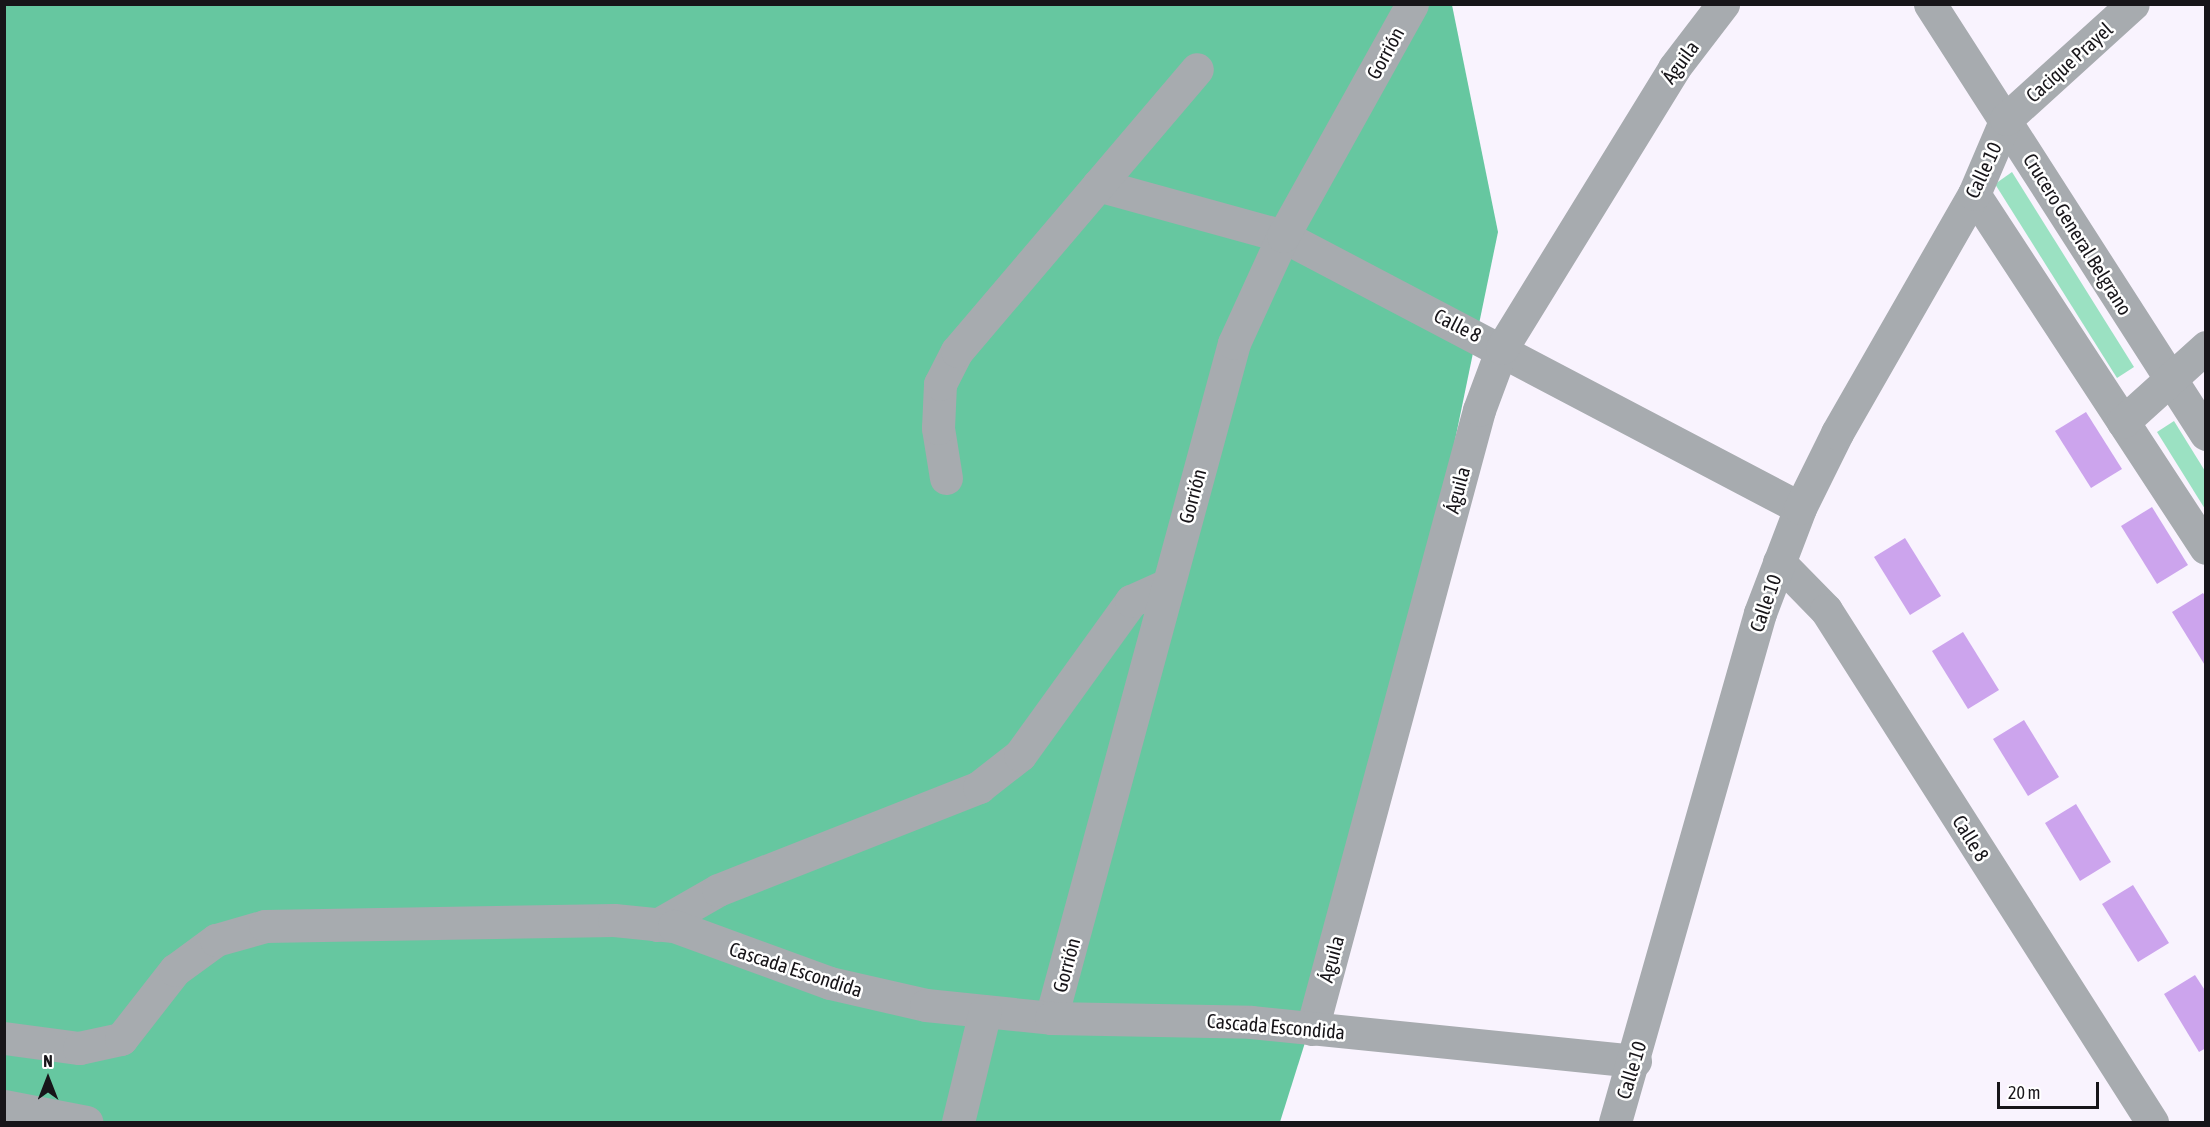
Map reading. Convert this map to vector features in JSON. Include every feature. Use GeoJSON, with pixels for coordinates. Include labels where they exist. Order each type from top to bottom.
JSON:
{"type":"FeatureCollection","features":[{"type":"Feature","properties":{"kind":"street","name":"Gorrión"},"geometry":{"type":"LineString","coordinates":[[1051,1018],[1234,343],[1283,236],[1412,4]]}},
{"type":"Feature","properties":{"kind":"street","name":"Águila"},"geometry":{"type":"LineString","coordinates":[[1312,1029],[1479,410],[1502,348],[1674,68],[1723,4]]}},
{"type":"Feature","properties":{"kind":"street","name":"Crucero General Belgrano"},"geometry":{"type":"LineString","coordinates":[[1930,4],[2006,119],[2205,434]]}},
{"type":"Feature","properties":{"kind":"street","name":"Cacique Prayel"},"geometry":{"type":"LineString","coordinates":[[2006,119],[2133,4]]}},
{"type":"Feature","properties":{"kind":"street"},"geometry":{"type":"LineString","coordinates":[[946,478],[938,428],[940,384],[957,351],[1197,69]]}},
{"type":"Feature","properties":{"kind":"street","name":"Calle 10"},"geometry":{"type":"LineString","coordinates":[[1615,1122],[1635,1061],[1760,612],[1800,508],[1837,433],[1974,194],[2006,119]]}},
{"type":"Feature","properties":{"kind":"street","name":"Calle 8"},"geometry":{"type":"LineString","coordinates":[[1098,185],[1283,236],[1502,348],[1800,508]]}},
{"type":"Feature","properties":{"kind":"street"},"geometry":{"type":"LineString","coordinates":[[1974,194],[2205,548]]}},
{"type":"Feature","properties":{"kind":"street"},"geometry":{"type":"LineString","coordinates":[[2122,423],[2205,347]]}},
{"type":"Feature","properties":{"kind":"street","name":"Calle 8"},"geometry":{"type":"LineString","coordinates":[[1779,562],[1826,610],[2152,1122]]}},
{"type":"Feature","properties":{"kind":"street"},"geometry":{"type":"LineString","coordinates":[[657,925],[718,890],[979,787],[1020,755],[1131,601],[1167,585]]}},
{"type":"Feature","properties":{"kind":"street","name":"Cascada Escondida"},"geometry":{"type":"LineString","coordinates":[[4,1038],[79,1048],[121,1039],[175,970],[216,940],[265,926],[614,920],[657,925],[830,983],[926,1005],[1051,1018],[1155,1017],[1312,1029],[1635,1061]]}},
{"type":"Feature","properties":{"kind":"street"},"geometry":{"type":"LineString","coordinates":[[958,1122],[985,1011]]}},
{"type":"Feature","properties":{"kind":"street"},"geometry":{"type":"LineString","coordinates":[[4,1106],[86,1122]]}},
{"type":"Feature","properties":{"kind":"green space"},"geometry":{"type":"Polygon","coordinates":[[[5,5],[1452,5],[1498,232],[1379,808],[1280,1122],[5,1122],[5,5]]]}},
{"type":"Feature","properties":{"kind":"green space"},"geometry":{"type":"Polygon","coordinates":[[[2012,172],[2134,367],[2117,378],[1995,184],[2012,172]]]}},
{"type":"Feature","properties":{"kind":"green space"},"geometry":{"type":"Polygon","coordinates":[[[2174,421],[2205,471],[2205,509],[2157,432],[2174,421]]]}},
{"type":"Feature","properties":{"kind":"building"},"geometry":{"type":"Polygon","coordinates":[[[2086,412],[2122,469],[2091,488],[2055,431],[2086,412]]]}},
{"type":"Feature","properties":{"kind":"building"},"geometry":{"type":"Polygon","coordinates":[[[2152,507],[2188,565],[2157,584],[2121,526],[2152,507]]]}},
{"type":"Feature","properties":{"kind":"building"},"geometry":{"type":"Polygon","coordinates":[[[1905,538],[1941,596],[1910,615],[1874,557],[1905,538]]]}},
{"type":"Feature","properties":{"kind":"building"},"geometry":{"type":"Polygon","coordinates":[[[2203,593],[2206,597],[2206,667],[2172,612],[2203,593]]]}},
{"type":"Feature","properties":{"kind":"building"},"geometry":{"type":"Polygon","coordinates":[[[1963,632],[1999,690],[1968,709],[1932,651],[1963,632]]]}},
{"type":"Feature","properties":{"kind":"building"},"geometry":{"type":"Polygon","coordinates":[[[2024,720],[2059,777],[2028,796],[1993,739],[2024,720]]]}},
{"type":"Feature","properties":{"kind":"building"},"geometry":{"type":"Polygon","coordinates":[[[2076,804],[2111,862],[2080,881],[2045,823],[2076,804]]]}},
{"type":"Feature","properties":{"kind":"building"},"geometry":{"type":"Polygon","coordinates":[[[2133,885],[2169,943],[2138,962],[2102,904],[2133,885]]]}},
{"type":"Feature","properties":{"kind":"building"},"geometry":{"type":"Polygon","coordinates":[[[2195,975],[2206,992],[2206,1048],[2199,1052],[2164,994],[2195,975]]]}}]}
